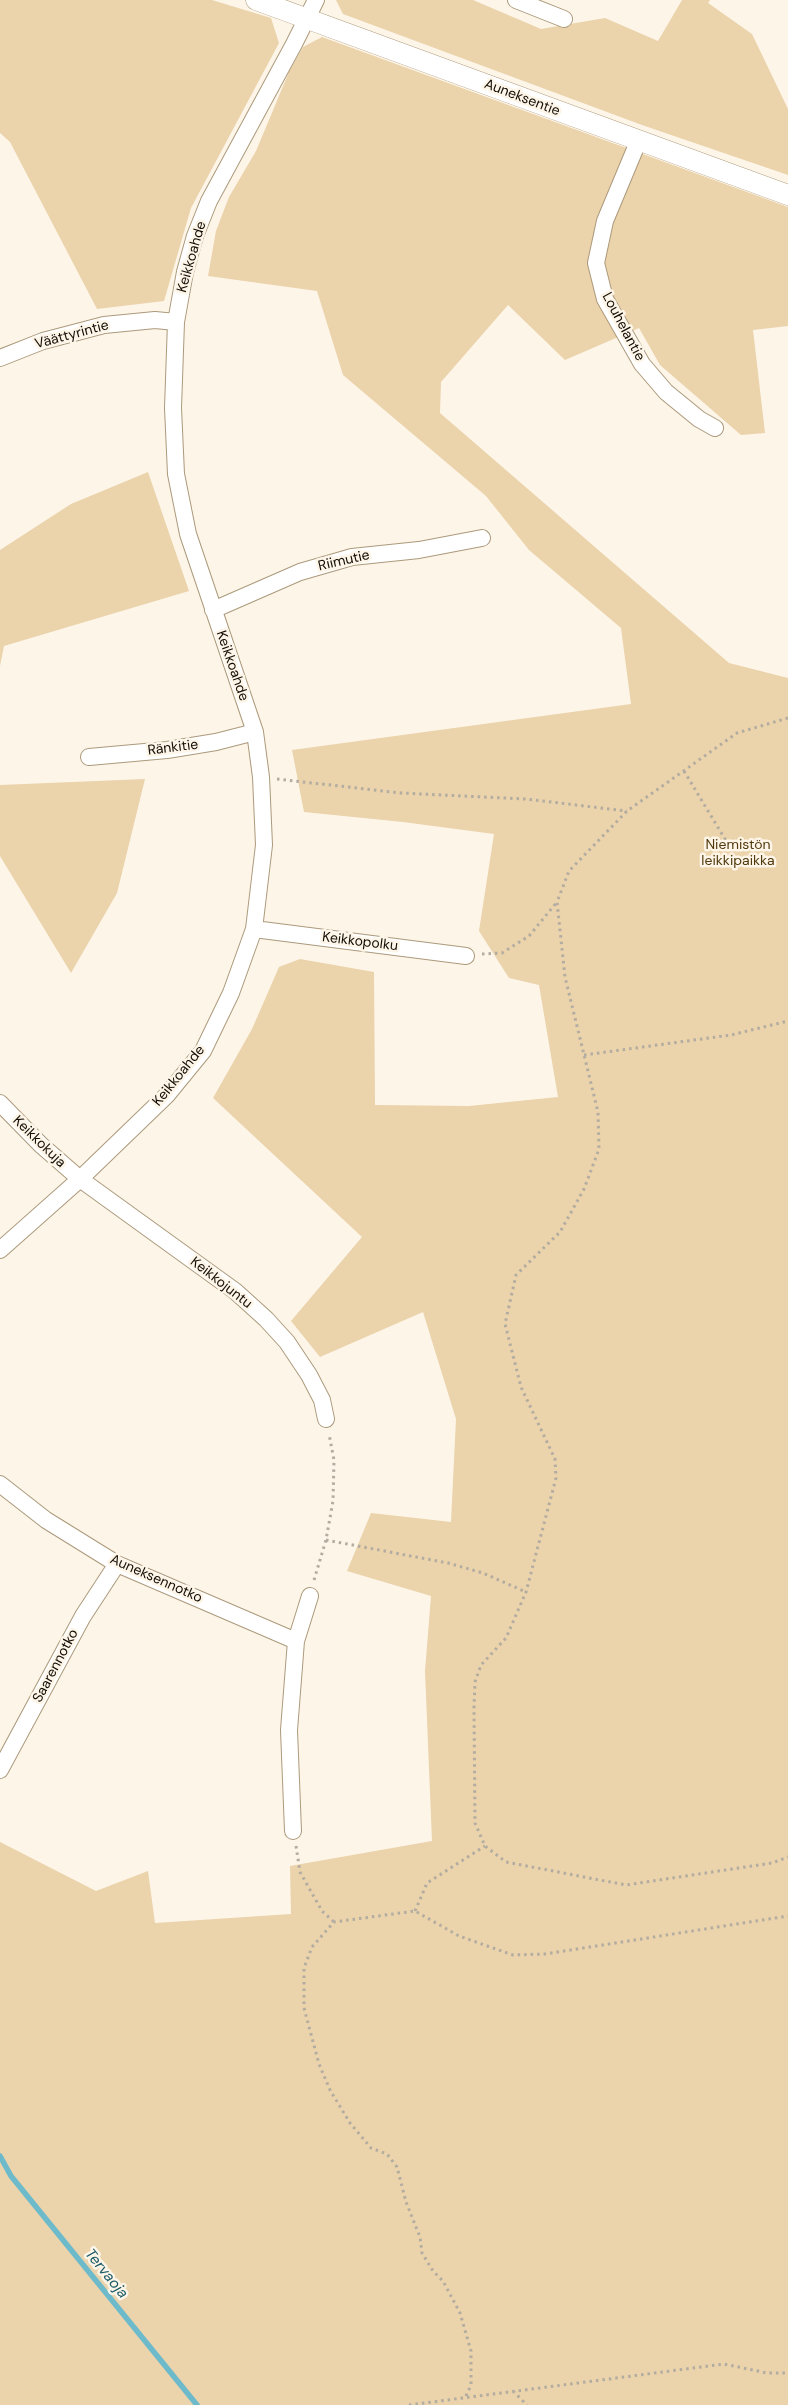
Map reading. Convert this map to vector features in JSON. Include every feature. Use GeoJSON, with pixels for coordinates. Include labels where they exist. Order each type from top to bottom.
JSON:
{"type":"FeatureCollection","features":[{"type":"Feature","properties":{"kind":"street","name":"Auneksentie"},"geometry":{"type":"LineString","coordinates":[[256,0],[638,142],[788,195]]}},
{"type":"Feature","properties":{"kind":"street","name":"Keikkoahde"},"geometry":{"type":"LineString","coordinates":[[0,1250],[80,1179],[167,1095],[203,1051],[231,993],[254,929],[264,845],[261,777],[255,732],[188,534],[176,474],[173,408],[176,322],[185,272],[195,236],[210,201],[316,0]]}},
{"type":"Feature","properties":{"kind":"street"},"geometry":{"type":"LineString","coordinates":[[516,0],[564,19]]}},
{"type":"Feature","properties":{"kind":"street","name":"Louhelantie"},"geometry":{"type":"LineString","coordinates":[[638,142],[605,221],[596,263],[605,299],[642,364],[666,392],[699,419],[715,428]]}},
{"type":"Feature","properties":{"kind":"street","name":"Väättyrintie"},"geometry":{"type":"LineString","coordinates":[[0,358],[43,341],[104,324],[154,320],[176,322]]}},
{"type":"Feature","properties":{"kind":"street","name":"Riimutie"},"geometry":{"type":"LineString","coordinates":[[213,610],[300,572],[352,557],[419,550],[482,538]]}},
{"type":"Feature","properties":{"kind":"street","name":"Ränkitie"},"geometry":{"type":"LineString","coordinates":[[89,757],[167,750],[216,742],[255,732]]}},
{"type":"Feature","properties":{"kind":"street","name":"Keikkopolku"},"geometry":{"type":"LineString","coordinates":[[254,929],[466,956]]}},
{"type":"Feature","properties":{"kind":"street","name":"Keikkokuja"},"geometry":{"type":"LineString","coordinates":[[0,1103],[41,1145],[80,1179]]}},
{"type":"Feature","properties":{"kind":"street","name":"Keikkojuntu"},"geometry":{"type":"LineString","coordinates":[[80,1179],[235,1291],[266,1319],[287,1342],[309,1375],[322,1400],[326,1419]]}},
{"type":"Feature","properties":{"kind":"street","name":"Auneksennotko"},"geometry":{"type":"LineString","coordinates":[[0,1484],[46,1520],[117,1564],[296,1641]]}},
{"type":"Feature","properties":{"kind":"street","name":"Saarennotko"},"geometry":{"type":"LineString","coordinates":[[0,1770],[84,1616],[117,1564]]}},
{"type":"Feature","properties":{"kind":"street"},"geometry":{"type":"LineString","coordinates":[[293,1831],[289,1730],[296,1641],[310,1596]]}},
{"type":"Feature","properties":{"kind":"path"},"geometry":{"type":"LineString","coordinates":[[466,956],[502,952],[529,936],[557,902],[569,871],[627,810],[737,733],[788,718]]}},
{"type":"Feature","properties":{"kind":"path"},"geometry":{"type":"LineString","coordinates":[[684,771],[731,849]]}},
{"type":"Feature","properties":{"kind":"path"},"geometry":{"type":"LineString","coordinates":[[261,777],[401,793],[525,800],[627,810]]}},
{"type":"Feature","properties":{"kind":"path"},"geometry":{"type":"LineString","coordinates":[[557,902],[565,977],[598,1112],[599,1149],[584,1190],[560,1232],[516,1275],[505,1324],[521,1387],[555,1459],[556,1478],[526,1592],[506,1638],[481,1665],[475,1682],[475,1823],[485,1846],[506,1862],[626,1885],[772,1863],[788,1857]]}},
{"type":"Feature","properties":{"kind":"path"},"geometry":{"type":"LineString","coordinates":[[584,1055],[732,1035],[788,1021]]}},
{"type":"Feature","properties":{"kind":"path"},"geometry":{"type":"LineString","coordinates":[[310,1596],[326,1540],[333,1501],[334,1460],[326,1419]]}},
{"type":"Feature","properties":{"kind":"path"},"geometry":{"type":"LineString","coordinates":[[326,1540],[448,1562],[483,1573],[526,1592]]}},
{"type":"Feature","properties":{"kind":"path"},"geometry":{"type":"LineString","coordinates":[[293,1831],[300,1872],[322,1911],[334,1922]]}},
{"type":"Feature","properties":{"kind":"path"},"geometry":{"type":"LineString","coordinates":[[415,1911],[420,1896],[428,1883],[485,1846]]}},
{"type":"Feature","properties":{"kind":"path"},"geometry":{"type":"LineString","coordinates":[[466,2396],[471,2385],[471,2351],[460,2313],[443,2281],[433,2272],[422,2253],[420,2237],[406,2202],[397,2167],[387,2154],[371,2148],[350,2123],[330,2090],[319,2064],[304,2008],[304,1968],[312,1947],[334,1922],[415,1911],[458,1936],[513,1956],[545,1954],[788,1916]]}},
{"type":"Feature","properties":{"kind":"path"},"geometry":{"type":"LineString","coordinates":[[409,2405],[466,2396],[724,2364],[767,2373],[788,2372]]}},
{"type":"Feature","properties":{"kind":"path"},"geometry":{"type":"LineString","coordinates":[[513,2390],[527,2405]]}},
{"type":"Feature","properties":{"kind":"green space"},"geometry":{"type":"Polygon","coordinates":[[[0,0],[212,0],[271,18],[279,43],[191,208],[164,301],[97,309],[10,142],[0,133],[0,0]]]}},
{"type":"Feature","properties":{"kind":"green space"},"geometry":{"type":"Polygon","coordinates":[[[336,0],[473,0],[541,29],[605,18],[658,41],[682,0],[710,0],[708,3],[752,34],[788,109],[788,175],[642,125],[343,14],[336,0]]]}},
{"type":"Feature","properties":{"kind":"green space","name":"Niemistön leikkipaikka"},"geometry":{"type":"Polygon","coordinates":[[[322,37],[788,207],[788,326],[753,330],[765,433],[741,435],[660,365],[639,328],[565,360],[508,305],[441,382],[440,413],[729,663],[788,678],[788,2405],[0,2405],[0,1842],[96,1891],[148,1871],[155,1923],[291,1914],[290,1866],[432,1841],[425,1671],[431,1596],[347,1571],[371,1513],[451,1522],[456,1419],[423,1312],[320,1357],[291,1321],[362,1237],[213,1098],[252,1029],[279,967],[300,959],[374,972],[375,1105],[469,1106],[558,1097],[539,985],[509,978],[479,931],[494,834],[304,812],[292,750],[631,704],[621,628],[529,550],[486,496],[343,375],[317,291],[208,276],[216,231],[229,197],[256,151],[289,72],[303,47],[322,37]]]}},
{"type":"Feature","properties":{"kind":"green space"},"geometry":{"type":"Polygon","coordinates":[[[148,472],[189,591],[4,646],[0,666],[0,550],[71,504],[148,472]]]}},
{"type":"Feature","properties":{"kind":"green space"},"geometry":{"type":"Polygon","coordinates":[[[145,779],[117,893],[71,973],[0,856],[0,785],[145,779]]]}},
{"type":"Feature","properties":{"kind":"waterway","name":"Tervaoja"},"geometry":{"type":"LineString","coordinates":[[0,2156],[11,2176],[197,2405]]}}]}
